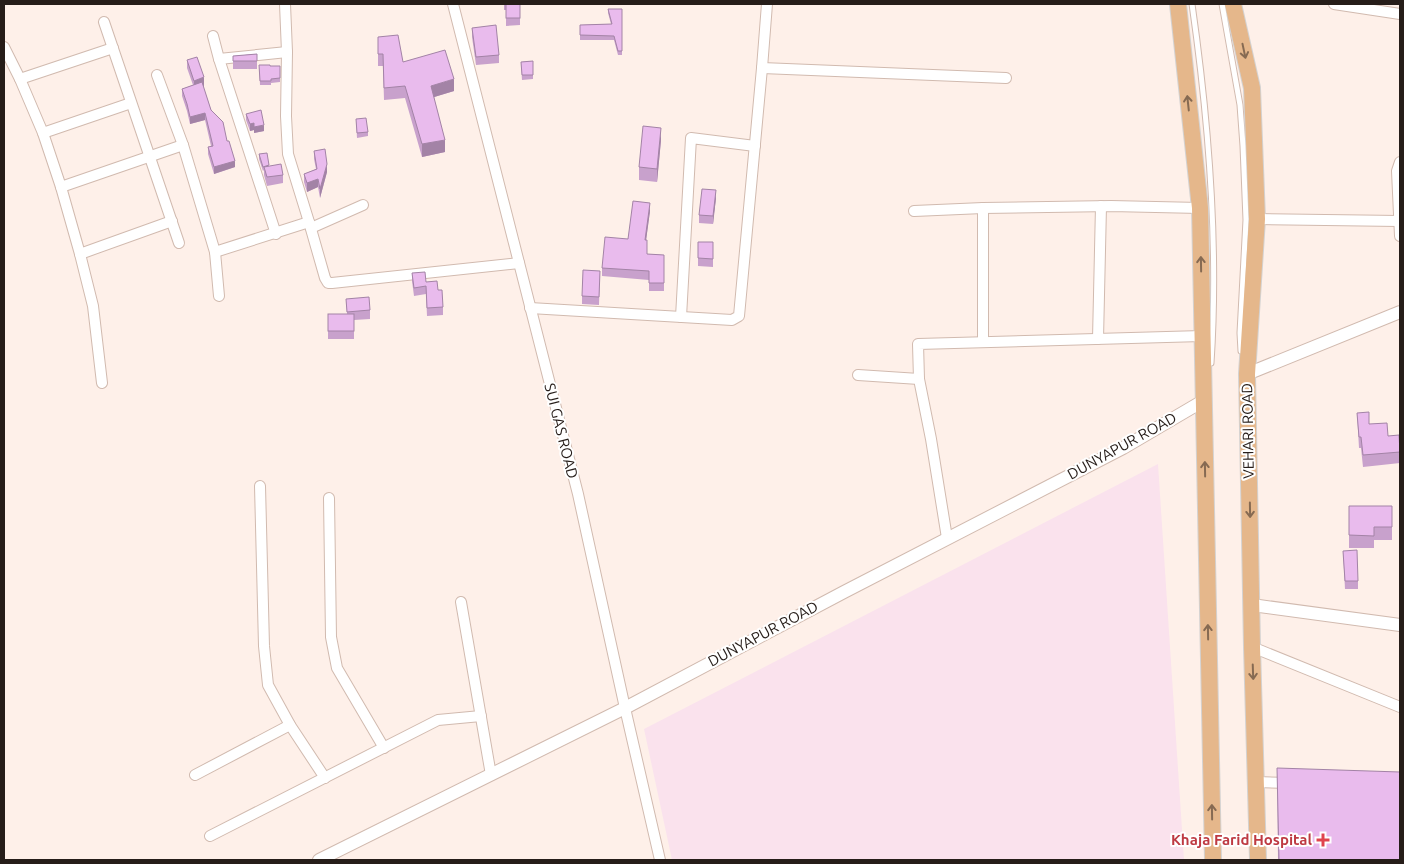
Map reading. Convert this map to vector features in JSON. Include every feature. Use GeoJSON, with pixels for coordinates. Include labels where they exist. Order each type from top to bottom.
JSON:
{"type":"FeatureCollection","features":[{"type":"Feature","properties":{"kind":"main road"},"geometry":{"type":"LineString","coordinates":[[1178,4],[1200,208],[1213,860]]}},
{"type":"Feature","properties":{"kind":"main road","name":"VEHARI ROAD"},"geometry":{"type":"LineString","coordinates":[[1233,4],[1252,88],[1257,219],[1247,374],[1258,860]]}},
{"type":"Feature","properties":{"kind":"street"},"geometry":{"type":"LineString","coordinates":[[285,4],[288,154],[324,278],[328,283],[518,263]]}},
{"type":"Feature","properties":{"kind":"street","name":"SUI GAS ROAD"},"geometry":{"type":"LineString","coordinates":[[453,4],[578,494],[660,860]]}},
{"type":"Feature","properties":{"kind":"street"},"geometry":{"type":"LineString","coordinates":[[530,308],[732,320],[739,316],[762,68],[766,4]]}},
{"type":"Feature","properties":{"kind":"street"},"geometry":{"type":"LineString","coordinates":[[1334,4],[1400,14]]}},
{"type":"Feature","properties":{"kind":"street"},"geometry":{"type":"LineString","coordinates":[[104,22],[179,244]]}},
{"type":"Feature","properties":{"kind":"street"},"geometry":{"type":"LineString","coordinates":[[213,36],[276,234]]}},
{"type":"Feature","properties":{"kind":"street"},"geometry":{"type":"LineString","coordinates":[[4,46],[42,133],[61,187],[93,306],[102,382]]}},
{"type":"Feature","properties":{"kind":"street"},"geometry":{"type":"LineString","coordinates":[[20,80],[113,48]]}},
{"type":"Feature","properties":{"kind":"street"},"geometry":{"type":"LineString","coordinates":[[219,59],[287,52]]}},
{"type":"Feature","properties":{"kind":"street"},"geometry":{"type":"LineString","coordinates":[[762,68],[1006,78]]}},
{"type":"Feature","properties":{"kind":"street"},"geometry":{"type":"LineString","coordinates":[[157,75],[183,145],[215,252],[219,296]]}},
{"type":"Feature","properties":{"kind":"street"},"geometry":{"type":"LineString","coordinates":[[42,133],[131,103]]}},
{"type":"Feature","properties":{"kind":"street"},"geometry":{"type":"LineString","coordinates":[[681,317],[691,138],[755,146]]}},
{"type":"Feature","properties":{"kind":"street"},"geometry":{"type":"LineString","coordinates":[[61,187],[183,145]]}},
{"type":"Feature","properties":{"kind":"street"},"geometry":{"type":"LineString","coordinates":[[1400,162],[1397,171],[1400,236]]}},
{"type":"Feature","properties":{"kind":"street"},"geometry":{"type":"LineString","coordinates":[[215,252],[310,225],[363,205]]}},
{"type":"Feature","properties":{"kind":"street"},"geometry":{"type":"LineString","coordinates":[[914,211],[1101,206],[1200,208]]}},
{"type":"Feature","properties":{"kind":"street"},"geometry":{"type":"LineString","coordinates":[[1098,339],[1101,206]]}},
{"type":"Feature","properties":{"kind":"street"},"geometry":{"type":"LineString","coordinates":[[983,208],[983,342]]}},
{"type":"Feature","properties":{"kind":"street"},"geometry":{"type":"LineString","coordinates":[[1257,219],[1399,221]]}},
{"type":"Feature","properties":{"kind":"street"},"geometry":{"type":"LineString","coordinates":[[80,254],[172,221]]}},
{"type":"Feature","properties":{"kind":"street"},"geometry":{"type":"LineString","coordinates":[[1247,374],[1400,312]]}},
{"type":"Feature","properties":{"kind":"street"},"geometry":{"type":"LineString","coordinates":[[947,538],[919,379],[918,344],[1202,336]]}},
{"type":"Feature","properties":{"kind":"street"},"geometry":{"type":"LineString","coordinates":[[858,375],[919,379]]}},
{"type":"Feature","properties":{"kind":"street","name":"DUNYAPUR ROAD"},"geometry":{"type":"LineString","coordinates":[[319,860],[625,708],[947,538],[1123,448],[1203,401]]}},
{"type":"Feature","properties":{"kind":"street"},"geometry":{"type":"LineString","coordinates":[[260,486],[264,646],[268,685],[290,725],[325,778]]}},
{"type":"Feature","properties":{"kind":"street"},"geometry":{"type":"LineString","coordinates":[[329,498],[331,637],[337,668],[384,748]]}},
{"type":"Feature","properties":{"kind":"street"},"geometry":{"type":"LineString","coordinates":[[462,602],[491,774]]}},
{"type":"Feature","properties":{"kind":"street"},"geometry":{"type":"LineString","coordinates":[[1252,605],[1400,625]]}},
{"type":"Feature","properties":{"kind":"street"},"geometry":{"type":"LineString","coordinates":[[1252,646],[1400,706]]}},
{"type":"Feature","properties":{"kind":"street"},"geometry":{"type":"LineString","coordinates":[[210,836],[438,720],[481,716]]}},
{"type":"Feature","properties":{"kind":"street"},"geometry":{"type":"LineString","coordinates":[[195,775],[290,725]]}},
{"type":"Feature","properties":{"kind":"street"},"geometry":{"type":"LineString","coordinates":[[1256,782],[1304,784]]}},
{"type":"Feature","properties":{"kind":"lane"},"geometry":{"type":"LineString","coordinates":[[1192,4],[1202,74],[1213,235],[1211,363],[1203,401]]}},
{"type":"Feature","properties":{"kind":"lane"},"geometry":{"type":"LineString","coordinates":[[1222,4],[1240,105],[1243,146],[1246,220],[1240,333],[1241,355],[1247,374]]}},
{"type":"Feature","properties":{"kind":"shaded area"},"geometry":{"type":"Polygon","coordinates":[[[1158,464],[1184,860],[672,860],[644,729],[1158,464]]]}},
{"type":"Feature","properties":{"kind":"building"},"geometry":{"type":"Polygon","coordinates":[[[506,4],[520,4],[520,18],[506,18],[506,4]]]}},
{"type":"Feature","properties":{"kind":"building"},"geometry":{"type":"Polygon","coordinates":[[[608,9],[622,9],[622,51],[618,51],[614,36],[580,35],[580,25],[612,24],[608,9]]]}},
{"type":"Feature","properties":{"kind":"building"},"geometry":{"type":"Polygon","coordinates":[[[496,25],[499,55],[476,57],[472,28],[496,25]]]}},
{"type":"Feature","properties":{"kind":"building"},"geometry":{"type":"Polygon","coordinates":[[[398,35],[403,62],[445,50],[454,79],[431,86],[445,140],[422,144],[405,86],[384,88],[383,54],[378,54],[378,37],[398,35]]]}},
{"type":"Feature","properties":{"kind":"building"},"geometry":{"type":"Polygon","coordinates":[[[257,54],[257,61],[233,61],[233,56],[257,54]]]}},
{"type":"Feature","properties":{"kind":"building"},"geometry":{"type":"Polygon","coordinates":[[[197,57],[204,77],[194,81],[187,60],[197,57]]]}},
{"type":"Feature","properties":{"kind":"building"},"geometry":{"type":"Polygon","coordinates":[[[533,61],[533,75],[522,75],[521,62],[533,61]]]}},
{"type":"Feature","properties":{"kind":"building"},"geometry":{"type":"Polygon","coordinates":[[[259,65],[280,66],[280,78],[271,79],[271,81],[260,81],[259,65]]]}},
{"type":"Feature","properties":{"kind":"building"},"geometry":{"type":"Polygon","coordinates":[[[202,82],[211,110],[223,122],[227,141],[229,141],[235,161],[214,167],[208,147],[213,146],[205,113],[190,117],[182,89],[202,82]]]}},
{"type":"Feature","properties":{"kind":"building"},"geometry":{"type":"Polygon","coordinates":[[[261,110],[264,125],[254,127],[254,123],[250,124],[246,114],[261,110]]]}},
{"type":"Feature","properties":{"kind":"building"},"geometry":{"type":"Polygon","coordinates":[[[366,118],[368,132],[357,133],[356,119],[366,118]]]}},
{"type":"Feature","properties":{"kind":"building"},"geometry":{"type":"Polygon","coordinates":[[[643,126],[661,128],[657,169],[639,167],[643,126]]]}},
{"type":"Feature","properties":{"kind":"building"},"geometry":{"type":"Polygon","coordinates":[[[325,149],[327,164],[320,189],[318,179],[307,183],[304,174],[317,169],[314,151],[325,149]]]}},
{"type":"Feature","properties":{"kind":"building"},"geometry":{"type":"Polygon","coordinates":[[[267,153],[269,165],[263,167],[259,154],[267,153]]]}},
{"type":"Feature","properties":{"kind":"building"},"geometry":{"type":"Polygon","coordinates":[[[281,164],[283,175],[267,177],[264,167],[281,164]]]}},
{"type":"Feature","properties":{"kind":"building"},"geometry":{"type":"Polygon","coordinates":[[[702,189],[716,190],[713,216],[699,215],[702,189]]]}},
{"type":"Feature","properties":{"kind":"building"},"geometry":{"type":"Polygon","coordinates":[[[633,201],[650,203],[645,240],[647,240],[647,254],[664,255],[664,283],[649,283],[649,271],[602,268],[605,237],[628,239],[633,201]]]}},
{"type":"Feature","properties":{"kind":"building"},"geometry":{"type":"Polygon","coordinates":[[[698,242],[713,242],[713,259],[698,258],[698,242]]]}},
{"type":"Feature","properties":{"kind":"building"},"geometry":{"type":"Polygon","coordinates":[[[583,270],[600,271],[599,297],[582,296],[583,270]]]}},
{"type":"Feature","properties":{"kind":"building"},"geometry":{"type":"Polygon","coordinates":[[[425,272],[426,282],[437,281],[438,290],[442,290],[443,307],[427,308],[426,286],[414,288],[412,273],[425,272]]]}},
{"type":"Feature","properties":{"kind":"building"},"geometry":{"type":"Polygon","coordinates":[[[369,297],[370,310],[347,312],[346,299],[369,297]]]}},
{"type":"Feature","properties":{"kind":"building"},"geometry":{"type":"Polygon","coordinates":[[[328,314],[354,314],[354,331],[328,331],[328,314]]]}},
{"type":"Feature","properties":{"kind":"building"},"geometry":{"type":"Polygon","coordinates":[[[1369,412],[1369,424],[1387,423],[1388,436],[1399,435],[1400,452],[1363,455],[1357,413],[1369,412]]]}},
{"type":"Feature","properties":{"kind":"building"},"geometry":{"type":"Polygon","coordinates":[[[1349,506],[1392,506],[1392,527],[1374,527],[1374,536],[1349,535],[1349,506]]]}},
{"type":"Feature","properties":{"kind":"building"},"geometry":{"type":"Polygon","coordinates":[[[1357,550],[1358,581],[1345,581],[1343,551],[1357,550]]]}},
{"type":"Feature","properties":{"kind":"building"},"geometry":{"type":"Polygon","coordinates":[[[1277,768],[1400,772],[1400,860],[1279,860],[1277,768]]]}},
{"type":"Feature","properties":{"kind":"place","name":"Khaja Farid Hospital"},"geometry":{"type":"Point","coordinates":[1323,840]}}]}
